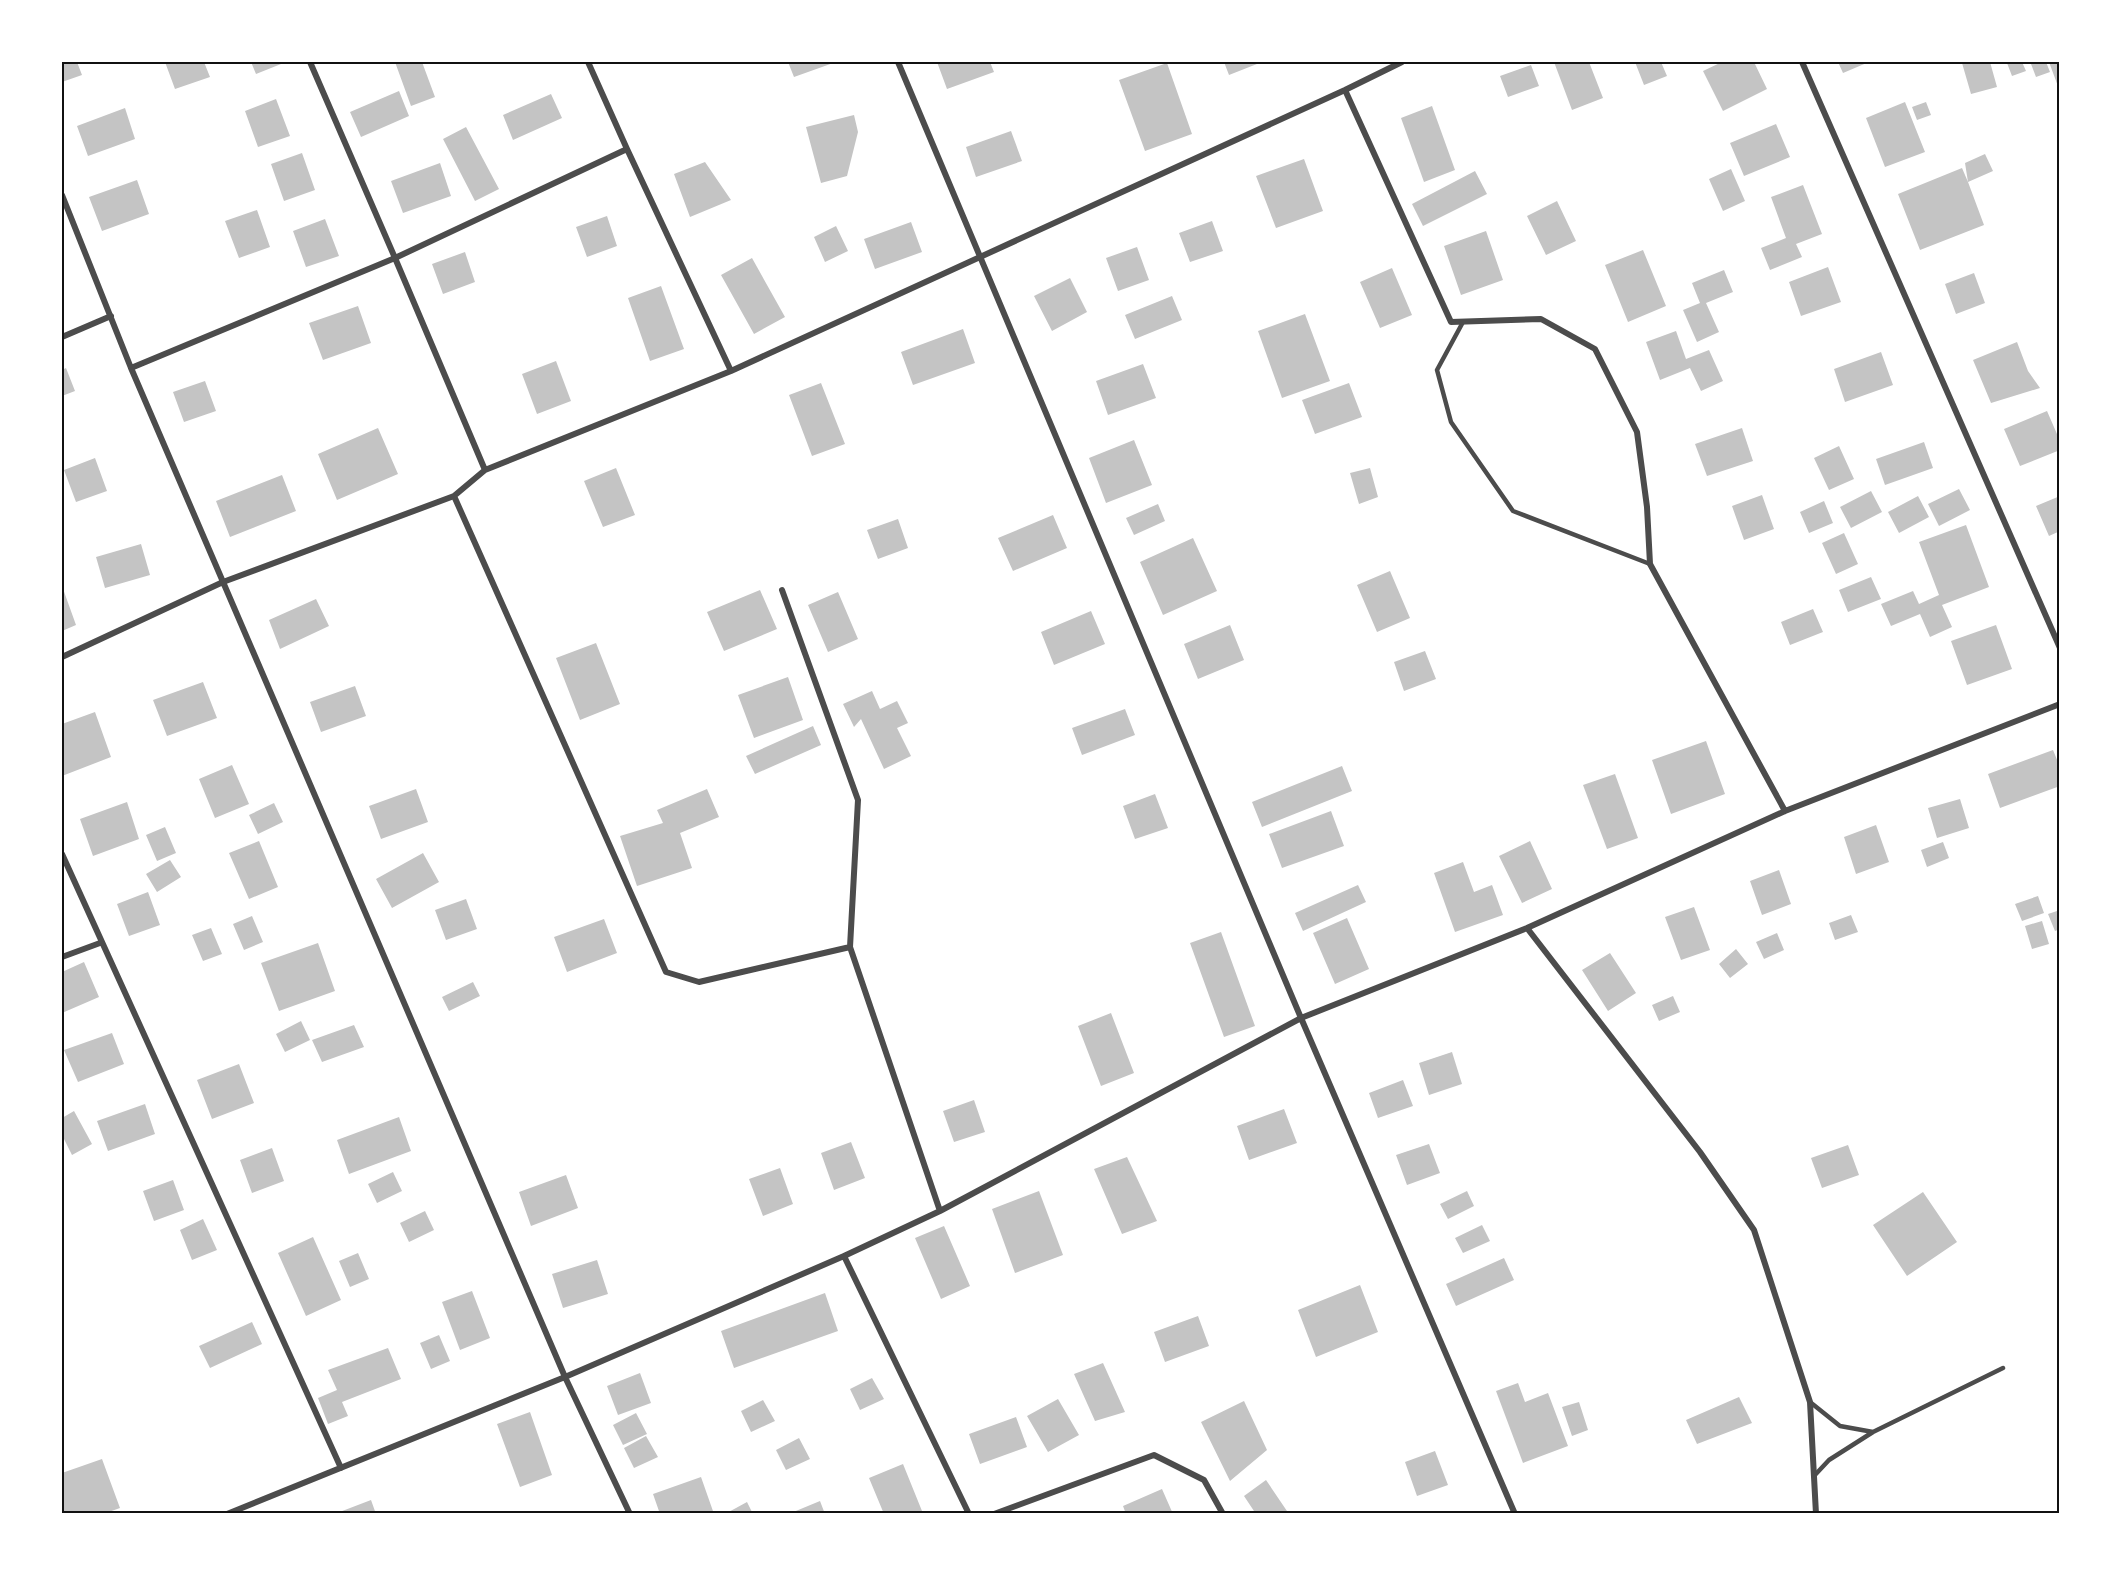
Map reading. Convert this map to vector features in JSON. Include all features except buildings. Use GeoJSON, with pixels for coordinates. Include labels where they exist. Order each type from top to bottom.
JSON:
{"type":"FeatureCollection","features":[{"type":"Feature","properties":{"kind":"street"},"geometry":{"type":"LineString","coordinates":[[310,62],[485,470]]}},
{"type":"Feature","properties":{"kind":"street"},"geometry":{"type":"LineString","coordinates":[[588,62],[731,371]]}},
{"type":"Feature","properties":{"kind":"street"},"geometry":{"type":"LineString","coordinates":[[898,62],[1301,1018],[1515,1514]]}},
{"type":"Feature","properties":{"kind":"street"},"geometry":{"type":"LineString","coordinates":[[62,657],[223,582],[454,496],[485,470],[731,371],[1402,62]]}},
{"type":"Feature","properties":{"kind":"street"},"geometry":{"type":"LineString","coordinates":[[1802,62],[2060,648]]}},
{"type":"Feature","properties":{"kind":"street"},"geometry":{"type":"LineString","coordinates":[[1345,90],[1451,322],[1541,319],[1595,349],[1637,432],[1647,507],[1650,564],[1785,812]]}},
{"type":"Feature","properties":{"kind":"street"},"geometry":{"type":"LineString","coordinates":[[131,368],[395,258],[627,149]]}},
{"type":"Feature","properties":{"kind":"street"},"geometry":{"type":"LineString","coordinates":[[62,195],[131,368],[565,1377],[630,1514]]}},
{"type":"Feature","properties":{"kind":"street"},"geometry":{"type":"LineString","coordinates":[[62,338],[111,316]]}},
{"type":"Feature","properties":{"kind":"street"},"geometry":{"type":"LineString","coordinates":[[454,496],[666,972],[699,982],[850,947]]}},
{"type":"Feature","properties":{"kind":"street"},"geometry":{"type":"LineString","coordinates":[[782,590],[858,800],[850,947],[940,1211]]}},
{"type":"Feature","properties":{"kind":"street"},"geometry":{"type":"LineString","coordinates":[[227,1514],[565,1377],[844,1256],[940,1211],[1301,1018],[1527,928],[1785,812],[2060,704]]}},
{"type":"Feature","properties":{"kind":"street"},"geometry":{"type":"LineString","coordinates":[[62,854],[100,943],[140,1025],[341,1468]]}},
{"type":"Feature","properties":{"kind":"street"},"geometry":{"type":"LineString","coordinates":[[1527,928],[1700,1152],[1754,1230],[1810,1402],[1816,1514]]}},
{"type":"Feature","properties":{"kind":"street"},"geometry":{"type":"LineString","coordinates":[[62,957],[100,943]]}},
{"type":"Feature","properties":{"kind":"street"},"geometry":{"type":"LineString","coordinates":[[844,1256],[969,1514]]}},
{"type":"Feature","properties":{"kind":"street"},"geometry":{"type":"LineString","coordinates":[[994,1514],[1154,1455],[1204,1480],[1223,1514]]}},
{"type":"Feature","properties":{"kind":"lane"},"geometry":{"type":"LineString","coordinates":[[1463,322],[1437,370],[1451,422],[1513,511],[1650,564]]}},
{"type":"Feature","properties":{"kind":"lane"},"geometry":{"type":"LineString","coordinates":[[1814,1476],[1829,1460],[1874,1432],[2003,1368]]}},
{"type":"Feature","properties":{"kind":"lane"},"geometry":{"type":"LineString","coordinates":[[1810,1402],[1840,1426],[1874,1432]]}}]}
